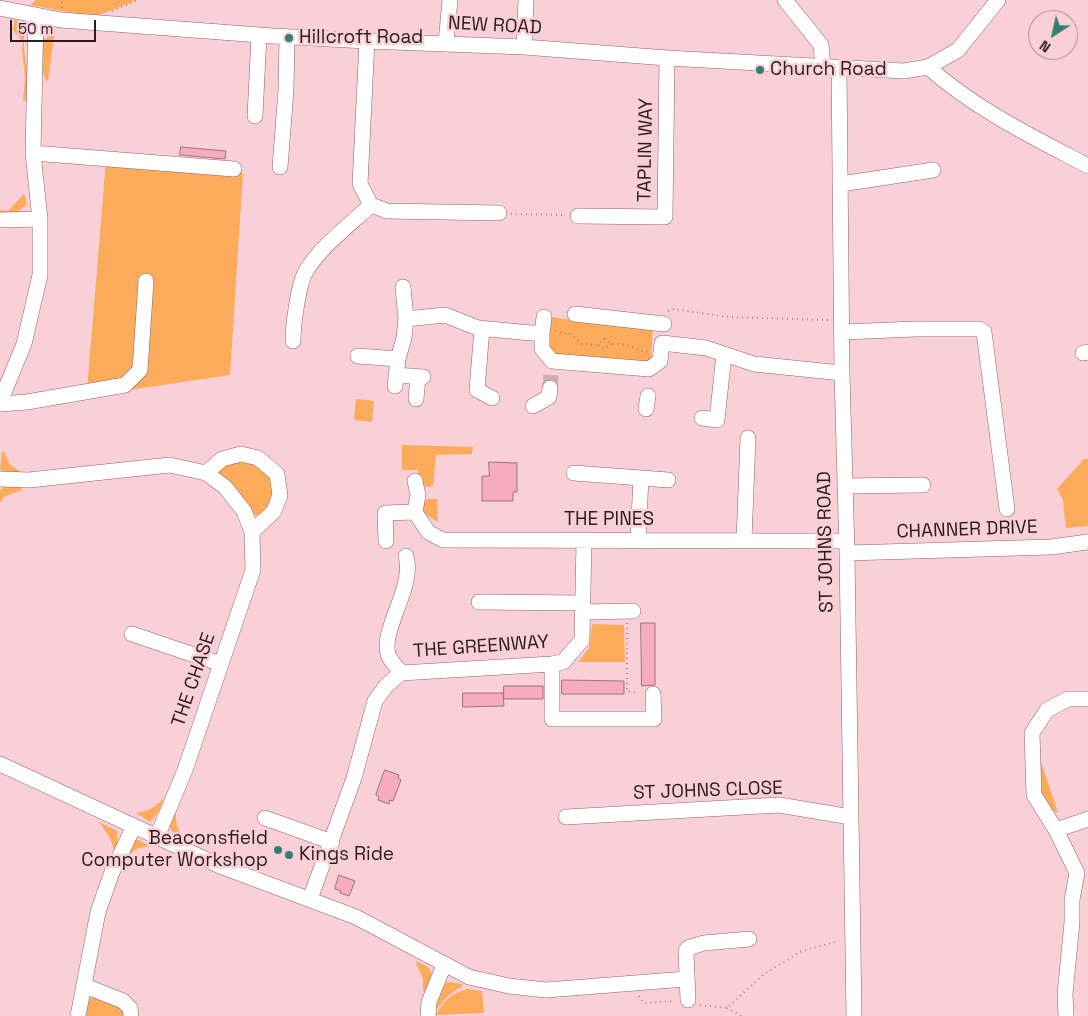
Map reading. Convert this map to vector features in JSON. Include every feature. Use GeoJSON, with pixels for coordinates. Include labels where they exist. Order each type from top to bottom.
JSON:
{"type":"FeatureCollection","features":[{"type":"Feature","properties":{"kind":"street"},"geometry":{"type":"LineString","coordinates":[[446,43],[450,0]]}},
{"type":"Feature","properties":{"kind":"street"},"geometry":{"type":"LineString","coordinates":[[524,48],[526,0]]}},
{"type":"Feature","properties":{"kind":"street"},"geometry":{"type":"LineString","coordinates":[[785,0],[821,45],[823,66]]}},
{"type":"Feature","properties":{"kind":"street"},"geometry":{"type":"LineString","coordinates":[[998,0],[958,50],[928,67],[943,80],[996,116],[1088,166]]}},
{"type":"Feature","properties":{"kind":"street","name":"NEW ROAD"},"geometry":{"type":"LineString","coordinates":[[0,8],[61,20],[287,37],[367,42],[446,43],[904,71],[928,67]]}},
{"type":"Feature","properties":{"kind":"street"},"geometry":{"type":"LineString","coordinates":[[36,16],[33,154],[40,219],[40,275],[24,344],[0,403],[27,402],[125,385],[140,370],[146,281]]}},
{"type":"Feature","properties":{"kind":"street"},"geometry":{"type":"LineString","coordinates":[[255,116],[259,35]]}},
{"type":"Feature","properties":{"kind":"street"},"geometry":{"type":"LineString","coordinates":[[280,166],[286,90],[287,37]]}},
{"type":"Feature","properties":{"kind":"street"},"geometry":{"type":"LineString","coordinates":[[367,42],[360,184],[371,205],[387,211],[499,213]]}},
{"type":"Feature","properties":{"kind":"street","name":"TAPLIN WAY"},"geometry":{"type":"LineString","coordinates":[[578,216],[664,217],[667,58]]}},
{"type":"Feature","properties":{"kind":"street","name":"ST JOHNS ROAD"},"geometry":{"type":"LineString","coordinates":[[839,67],[842,184],[842,373],[847,547],[854,1016]]}},
{"type":"Feature","properties":{"kind":"street"},"geometry":{"type":"LineString","coordinates":[[33,154],[234,169]]}},
{"type":"Feature","properties":{"kind":"street"},"geometry":{"type":"LineString","coordinates":[[842,184],[933,170]]}},
{"type":"Feature","properties":{"kind":"street"},"geometry":{"type":"LineString","coordinates":[[293,340],[293,324],[303,276],[316,258],[371,205]]}},
{"type":"Feature","properties":{"kind":"street"},"geometry":{"type":"LineString","coordinates":[[0,220],[40,219]]}},
{"type":"Feature","properties":{"kind":"street"},"geometry":{"type":"LineString","coordinates":[[403,287],[406,319],[404,338],[398,359],[396,381],[420,377],[416,398]]}},
{"type":"Feature","properties":{"kind":"street"},"geometry":{"type":"LineString","coordinates":[[551,375],[648,390],[660,362],[664,318],[575,314]]}},
{"type":"Feature","properties":{"kind":"street"},"geometry":{"type":"LineString","coordinates":[[406,319],[445,315],[482,328],[542,334]]}},
{"type":"Feature","properties":{"kind":"street"},"geometry":{"type":"LineString","coordinates":[[533,406],[549,397],[551,375],[542,349],[544,317]]}},
{"type":"Feature","properties":{"kind":"street"},"geometry":{"type":"LineString","coordinates":[[843,326],[979,329],[984,332],[1007,509]]}},
{"type":"Feature","properties":{"kind":"street"},"geometry":{"type":"LineString","coordinates":[[482,328],[477,390],[492,398]]}},
{"type":"Feature","properties":{"kind":"street"},"geometry":{"type":"LineString","coordinates":[[662,348],[706,348],[754,364],[842,373]]}},
{"type":"Feature","properties":{"kind":"street"},"geometry":{"type":"LineString","coordinates":[[702,418],[718,420],[724,354]]}},
{"type":"Feature","properties":{"kind":"street"},"geometry":{"type":"LineString","coordinates":[[358,356],[398,359]]}},
{"type":"Feature","properties":{"kind":"street"},"geometry":{"type":"LineString","coordinates":[[744,540],[748,438]]}},
{"type":"Feature","properties":{"kind":"street"},"geometry":{"type":"LineString","coordinates":[[206,473],[222,458],[241,454],[258,458],[276,474],[280,495],[274,511],[252,532]]}},
{"type":"Feature","properties":{"kind":"street","name":"THE CHASE"},"geometry":{"type":"LineString","coordinates":[[0,479],[29,480],[170,465],[206,473],[225,487],[244,511],[252,532],[253,570],[185,770],[157,837]]}},
{"type":"Feature","properties":{"kind":"street"},"geometry":{"type":"LineString","coordinates":[[574,473],[668,480]]}},
{"type":"Feature","properties":{"kind":"street"},"geometry":{"type":"LineString","coordinates":[[638,540],[641,478]]}},
{"type":"Feature","properties":{"kind":"street"},"geometry":{"type":"LineString","coordinates":[[386,542],[385,514],[415,512],[418,495],[415,481]]}},
{"type":"Feature","properties":{"kind":"street"},"geometry":{"type":"LineString","coordinates":[[845,486],[923,485]]}},
{"type":"Feature","properties":{"kind":"street","name":"THE PINES"},"geometry":{"type":"LineString","coordinates":[[415,512],[428,532],[443,540],[744,540],[847,547]]}},
{"type":"Feature","properties":{"kind":"street","name":"THE GREENWAY"},"geometry":{"type":"LineString","coordinates":[[310,899],[354,778],[375,702],[386,686],[401,673],[563,662],[582,640],[584,541]]}},
{"type":"Feature","properties":{"kind":"street","name":"CHANNER DRIVE"},"geometry":{"type":"LineString","coordinates":[[847,547],[1051,547],[1088,542]]}},
{"type":"Feature","properties":{"kind":"street"},"geometry":{"type":"LineString","coordinates":[[401,673],[388,656],[386,641],[402,598],[408,564],[406,556]]}},
{"type":"Feature","properties":{"kind":"street"},"geometry":{"type":"LineString","coordinates":[[479,602],[630,611]]}},
{"type":"Feature","properties":{"kind":"street"},"geometry":{"type":"LineString","coordinates":[[132,634],[221,664]]}},
{"type":"Feature","properties":{"kind":"street"},"geometry":{"type":"LineString","coordinates":[[552,664],[552,719],[654,719],[653,694]]}},
{"type":"Feature","properties":{"kind":"street"},"geometry":{"type":"LineString","coordinates":[[1066,1016],[1065,994],[1072,922],[1072,900],[1077,873],[1056,830],[1034,795],[1032,732],[1047,710],[1068,699],[1088,699]]}},
{"type":"Feature","properties":{"kind":"street"},"geometry":{"type":"LineString","coordinates":[[0,764],[220,866],[356,917],[469,977],[509,986],[546,990],[686,980]]}},
{"type":"Feature","properties":{"kind":"street","name":"ST JOHNS CLOSE"},"geometry":{"type":"LineString","coordinates":[[566,817],[779,805],[851,817]]}},
{"type":"Feature","properties":{"kind":"street"},"geometry":{"type":"LineString","coordinates":[[265,818],[332,842]]}},
{"type":"Feature","properties":{"kind":"street"},"geometry":{"type":"LineString","coordinates":[[1056,830],[1088,819]]}},
{"type":"Feature","properties":{"kind":"street"},"geometry":{"type":"LineString","coordinates":[[78,1016],[98,912],[112,872],[134,826]]}},
{"type":"Feature","properties":{"kind":"street"},"geometry":{"type":"LineString","coordinates":[[688,1000],[686,951],[692,946],[704,943],[749,939]]}},
{"type":"Feature","properties":{"kind":"street"},"geometry":{"type":"LineString","coordinates":[[428,1016],[429,1002],[444,965]]}},
{"type":"Feature","properties":{"kind":"street"},"geometry":{"type":"LineString","coordinates":[[85,986],[123,1001],[130,1008],[131,1016]]}},
{"type":"Feature","properties":{"kind":"path"},"geometry":{"type":"LineString","coordinates":[[499,213],[578,216]]}},
{"type":"Feature","properties":{"kind":"path"},"geometry":{"type":"LineString","coordinates":[[664,318],[673,309],[843,326]]}},
{"type":"Feature","properties":{"kind":"path"},"geometry":{"type":"LineString","coordinates":[[542,334],[548,330],[570,334],[582,344],[598,345],[604,349],[612,344]]}},
{"type":"Feature","properties":{"kind":"path"},"geometry":{"type":"LineString","coordinates":[[598,345],[604,339],[612,344],[627,345],[640,351],[662,348]]}},
{"type":"Feature","properties":{"kind":"path"},"geometry":{"type":"LineString","coordinates":[[630,611],[627,691],[653,694]]}},
{"type":"Feature","properties":{"kind":"path"},"geometry":{"type":"LineString","coordinates":[[727,1008],[764,974],[802,951],[843,939],[853,938]]}},
{"type":"Feature","properties":{"kind":"path"},"geometry":{"type":"LineString","coordinates":[[636,992],[644,1003],[688,1000],[696,1004],[727,1008],[742,1016]]}},
{"type":"Feature","properties":{"kind":"shaded area"},"geometry":{"type":"Polygon","coordinates":[[[36,0],[137,0],[94,17],[30,5],[36,0]]]}},
{"type":"Feature","properties":{"kind":"shaded area"},"geometry":{"type":"Polygon","coordinates":[[[15,18],[24,29],[24,49],[28,77],[27,100],[23,101],[25,78],[23,41],[13,30],[15,18]]]}},
{"type":"Feature","properties":{"kind":"shaded area"},"geometry":{"type":"Polygon","coordinates":[[[52,28],[55,29],[48,81],[41,67],[42,40],[47,38],[52,28]]]}},
{"type":"Feature","properties":{"kind":"shaded area"},"geometry":{"type":"Polygon","coordinates":[[[106,161],[243,173],[230,375],[8,408],[87,390],[106,161]]]}},
{"type":"Feature","properties":{"kind":"shaded area"},"geometry":{"type":"Polygon","coordinates":[[[24,194],[27,204],[24,207],[15,213],[0,215],[0,210],[8,211],[24,194]]]}},
{"type":"Feature","properties":{"kind":"shaded area"},"geometry":{"type":"Polygon","coordinates":[[[552,317],[653,325],[651,358],[648,363],[555,354],[548,350],[547,319],[552,317]]]}},
{"type":"Feature","properties":{"kind":"shaded area"},"geometry":{"type":"Polygon","coordinates":[[[356,399],[374,401],[372,422],[354,420],[356,399]]]}},
{"type":"Feature","properties":{"kind":"shaded area"},"geometry":{"type":"Polygon","coordinates":[[[402,445],[473,447],[472,454],[436,455],[433,486],[427,487],[420,480],[418,470],[402,470],[402,445]]]}},
{"type":"Feature","properties":{"kind":"shaded area"},"geometry":{"type":"Polygon","coordinates":[[[4,451],[9,464],[24,474],[4,472],[0,469],[2,452],[4,451]]]}},
{"type":"Feature","properties":{"kind":"shaded area"},"geometry":{"type":"Polygon","coordinates":[[[1084,459],[1088,459],[1088,526],[1066,528],[1063,500],[1057,489],[1084,459]]]}},
{"type":"Feature","properties":{"kind":"shaded area"},"geometry":{"type":"Polygon","coordinates":[[[251,460],[269,476],[274,487],[273,499],[262,516],[252,514],[218,473],[219,466],[223,462],[251,460]]]}},
{"type":"Feature","properties":{"kind":"shaded area"},"geometry":{"type":"Polygon","coordinates":[[[21,486],[22,490],[4,497],[0,503],[0,490],[4,487],[21,486]]]}},
{"type":"Feature","properties":{"kind":"shaded area"},"geometry":{"type":"Polygon","coordinates":[[[437,499],[438,522],[420,511],[424,501],[437,499]]]}},
{"type":"Feature","properties":{"kind":"shaded area"},"geometry":{"type":"Polygon","coordinates":[[[592,624],[624,625],[625,662],[578,662],[589,648],[592,624]]]}},
{"type":"Feature","properties":{"kind":"shaded area"},"geometry":{"type":"Polygon","coordinates":[[[1037,749],[1058,813],[1047,808],[1037,791],[1037,749]]]}},
{"type":"Feature","properties":{"kind":"shaded area"},"geometry":{"type":"Polygon","coordinates":[[[164,798],[159,811],[150,822],[136,813],[152,808],[164,798]]]}},
{"type":"Feature","properties":{"kind":"shaded area"},"geometry":{"type":"Polygon","coordinates":[[[175,805],[177,827],[185,839],[173,833],[168,824],[175,805]]]}},
{"type":"Feature","properties":{"kind":"shaded area"},"geometry":{"type":"Polygon","coordinates":[[[99,822],[117,831],[118,847],[114,850],[110,838],[99,822]]]}},
{"type":"Feature","properties":{"kind":"shaded area"},"geometry":{"type":"Polygon","coordinates":[[[136,839],[151,846],[138,848],[125,858],[136,839]]]}},
{"type":"Feature","properties":{"kind":"shaded area"},"geometry":{"type":"Polygon","coordinates":[[[417,961],[429,968],[432,975],[426,992],[423,991],[423,979],[416,963],[417,961]]]}},
{"type":"Feature","properties":{"kind":"shaded area"},"geometry":{"type":"Polygon","coordinates":[[[447,982],[462,984],[462,987],[446,998],[434,1014],[438,997],[447,982]]]}},
{"type":"Feature","properties":{"kind":"shaded area"},"geometry":{"type":"Polygon","coordinates":[[[467,989],[482,991],[484,1013],[436,1015],[448,999],[456,993],[467,989]]]}},
{"type":"Feature","properties":{"kind":"shaded area"},"geometry":{"type":"Polygon","coordinates":[[[97,995],[122,1005],[128,1016],[84,1016],[87,1000],[97,995]]]}},
{"type":"Feature","properties":{"kind":"building"},"geometry":{"type":"Polygon","coordinates":[[[181,147],[226,151],[225,159],[180,155],[181,147]]]}},
{"type":"Feature","properties":{"kind":"building"},"geometry":{"type":"Polygon","coordinates":[[[489,462],[517,463],[517,492],[513,492],[513,501],[482,501],[482,476],[489,476],[489,462]]]}},
{"type":"Feature","properties":{"kind":"building"},"geometry":{"type":"Polygon","coordinates":[[[641,623],[655,623],[655,685],[642,686],[641,623]]]}},
{"type":"Feature","properties":{"kind":"building"},"geometry":{"type":"Polygon","coordinates":[[[562,680],[624,681],[624,694],[562,694],[562,680]]]}},
{"type":"Feature","properties":{"kind":"building"},"geometry":{"type":"Polygon","coordinates":[[[504,686],[543,686],[543,699],[504,699],[504,686]]]}},
{"type":"Feature","properties":{"kind":"building"},"geometry":{"type":"Polygon","coordinates":[[[463,693],[503,693],[504,706],[463,707],[463,693]]]}},
{"type":"Feature","properties":{"kind":"building"},"geometry":{"type":"Polygon","coordinates":[[[385,770],[399,775],[398,778],[401,780],[393,801],[390,800],[389,804],[378,800],[379,797],[376,795],[385,770]]]}},
{"type":"Feature","properties":{"kind":"building"},"geometry":{"type":"Polygon","coordinates":[[[339,875],[355,881],[349,896],[335,889],[339,875]]]}},
{"type":"Feature","properties":{"kind":"tunnel"},"geometry":{"type":"LineString","coordinates":[[550,388],[551,375]]}},
{"type":"Feature","properties":{"kind":"place","name":"Hillcroft Road"},"geometry":{"type":"Point","coordinates":[289,38]}},
{"type":"Feature","properties":{"kind":"place","name":"Church Road"},"geometry":{"type":"Point","coordinates":[760,70]}},
{"type":"Feature","properties":{"kind":"place","name":"Beaconsfield Computer Workshop"},"geometry":{"type":"Point","coordinates":[278,850]}},
{"type":"Feature","properties":{"kind":"place","name":"Kings Ride"},"geometry":{"type":"Point","coordinates":[289,855]}}]}
